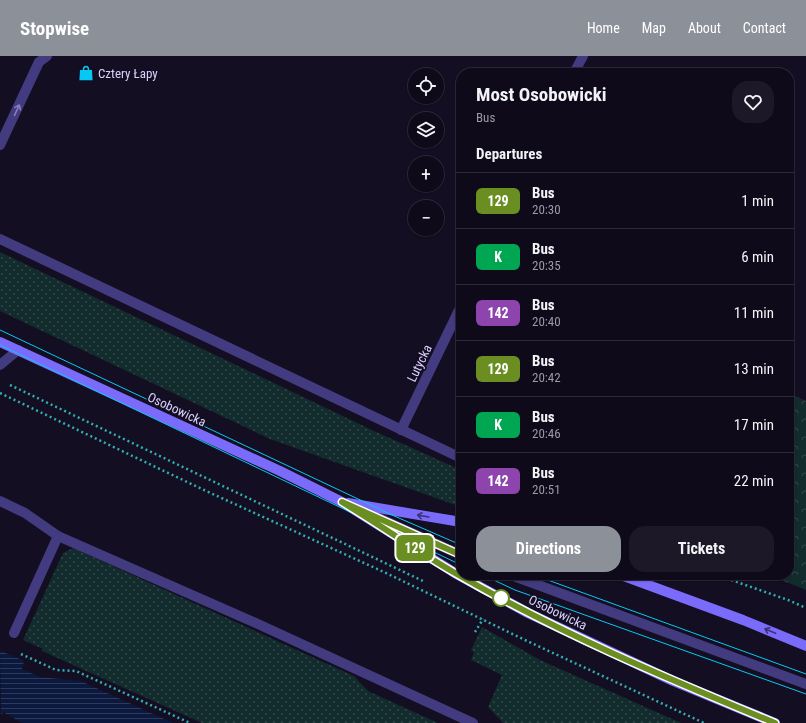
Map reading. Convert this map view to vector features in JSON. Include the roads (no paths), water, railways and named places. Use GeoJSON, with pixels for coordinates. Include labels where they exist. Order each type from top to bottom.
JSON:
{"type":"FeatureCollection","features":[{"type":"Feature","properties":{"kind":"street"},"geometry":{"type":"LineString","coordinates":[[0,145],[39,62],[47,56]]}},
{"type":"Feature","properties":{"kind":"street"},"geometry":{"type":"LineString","coordinates":[[577,68],[583,56]]}},
{"type":"Feature","properties":{"kind":"street"},"geometry":{"type":"LineString","coordinates":[[0,239],[456,456]]}},
{"type":"Feature","properties":{"kind":"street","name":"Lutycka"},"geometry":{"type":"LineString","coordinates":[[401,430],[456,316]]}},
{"type":"Feature","properties":{"kind":"street","name":"Osobowicka"},"geometry":{"type":"LineString","coordinates":[[0,342],[280,471],[342,502],[456,574]]}},
{"type":"Feature","properties":{"kind":"street"},"geometry":{"type":"LineString","coordinates":[[0,365],[18,350]]}},
{"type":"Feature","properties":{"kind":"street"},"geometry":{"type":"LineString","coordinates":[[0,500],[25,513],[58,536],[258,624],[473,723]]}},
{"type":"Feature","properties":{"kind":"street"},"geometry":{"type":"LineString","coordinates":[[342,502],[456,553]]}},
{"type":"Feature","properties":{"kind":"street","name":"Osobowicka"},"geometry":{"type":"LineString","coordinates":[[342,502],[456,521]]}},
{"type":"Feature","properties":{"kind":"street"},"geometry":{"type":"LineString","coordinates":[[14,634],[58,536]]}},
{"type":"Feature","properties":{"kind":"street","name":"Osobowicka"},"geometry":{"type":"LineString","coordinates":[[468,580],[528,613],[673,680],[775,723]]}},
{"type":"Feature","properties":{"kind":"street"},"geometry":{"type":"LineString","coordinates":[[525,580],[806,684]]}},
{"type":"Feature","properties":{"kind":"street"},"geometry":{"type":"LineString","coordinates":[[635,580],[743,620],[806,646]]}},
{"type":"Feature","properties":{"kind":"water"},"geometry":{"type":"Polygon","coordinates":[[[1,651],[24,661],[22,669],[40,677],[81,681],[173,723],[22,723],[3,712],[1,716],[1,651]]]}},
{"type":"Feature","properties":{"kind":"tram line"},"geometry":{"type":"LineString","coordinates":[[0,330],[392,515],[456,543]]}},
{"type":"Feature","properties":{"kind":"tram line"},"geometry":{"type":"LineString","coordinates":[[0,345],[456,563]]}},
{"type":"Feature","properties":{"kind":"tram line"},"geometry":{"type":"LineString","coordinates":[[494,580],[515,590],[806,694]]}},
{"type":"Feature","properties":{"kind":"tram line"},"geometry":{"type":"LineString","coordinates":[[548,580],[806,674]]}},
{"type":"Feature","properties":{"kind":"place","name":"Cztery Łapy"},"geometry":{"type":"Point","coordinates":[86,73]}}]}
